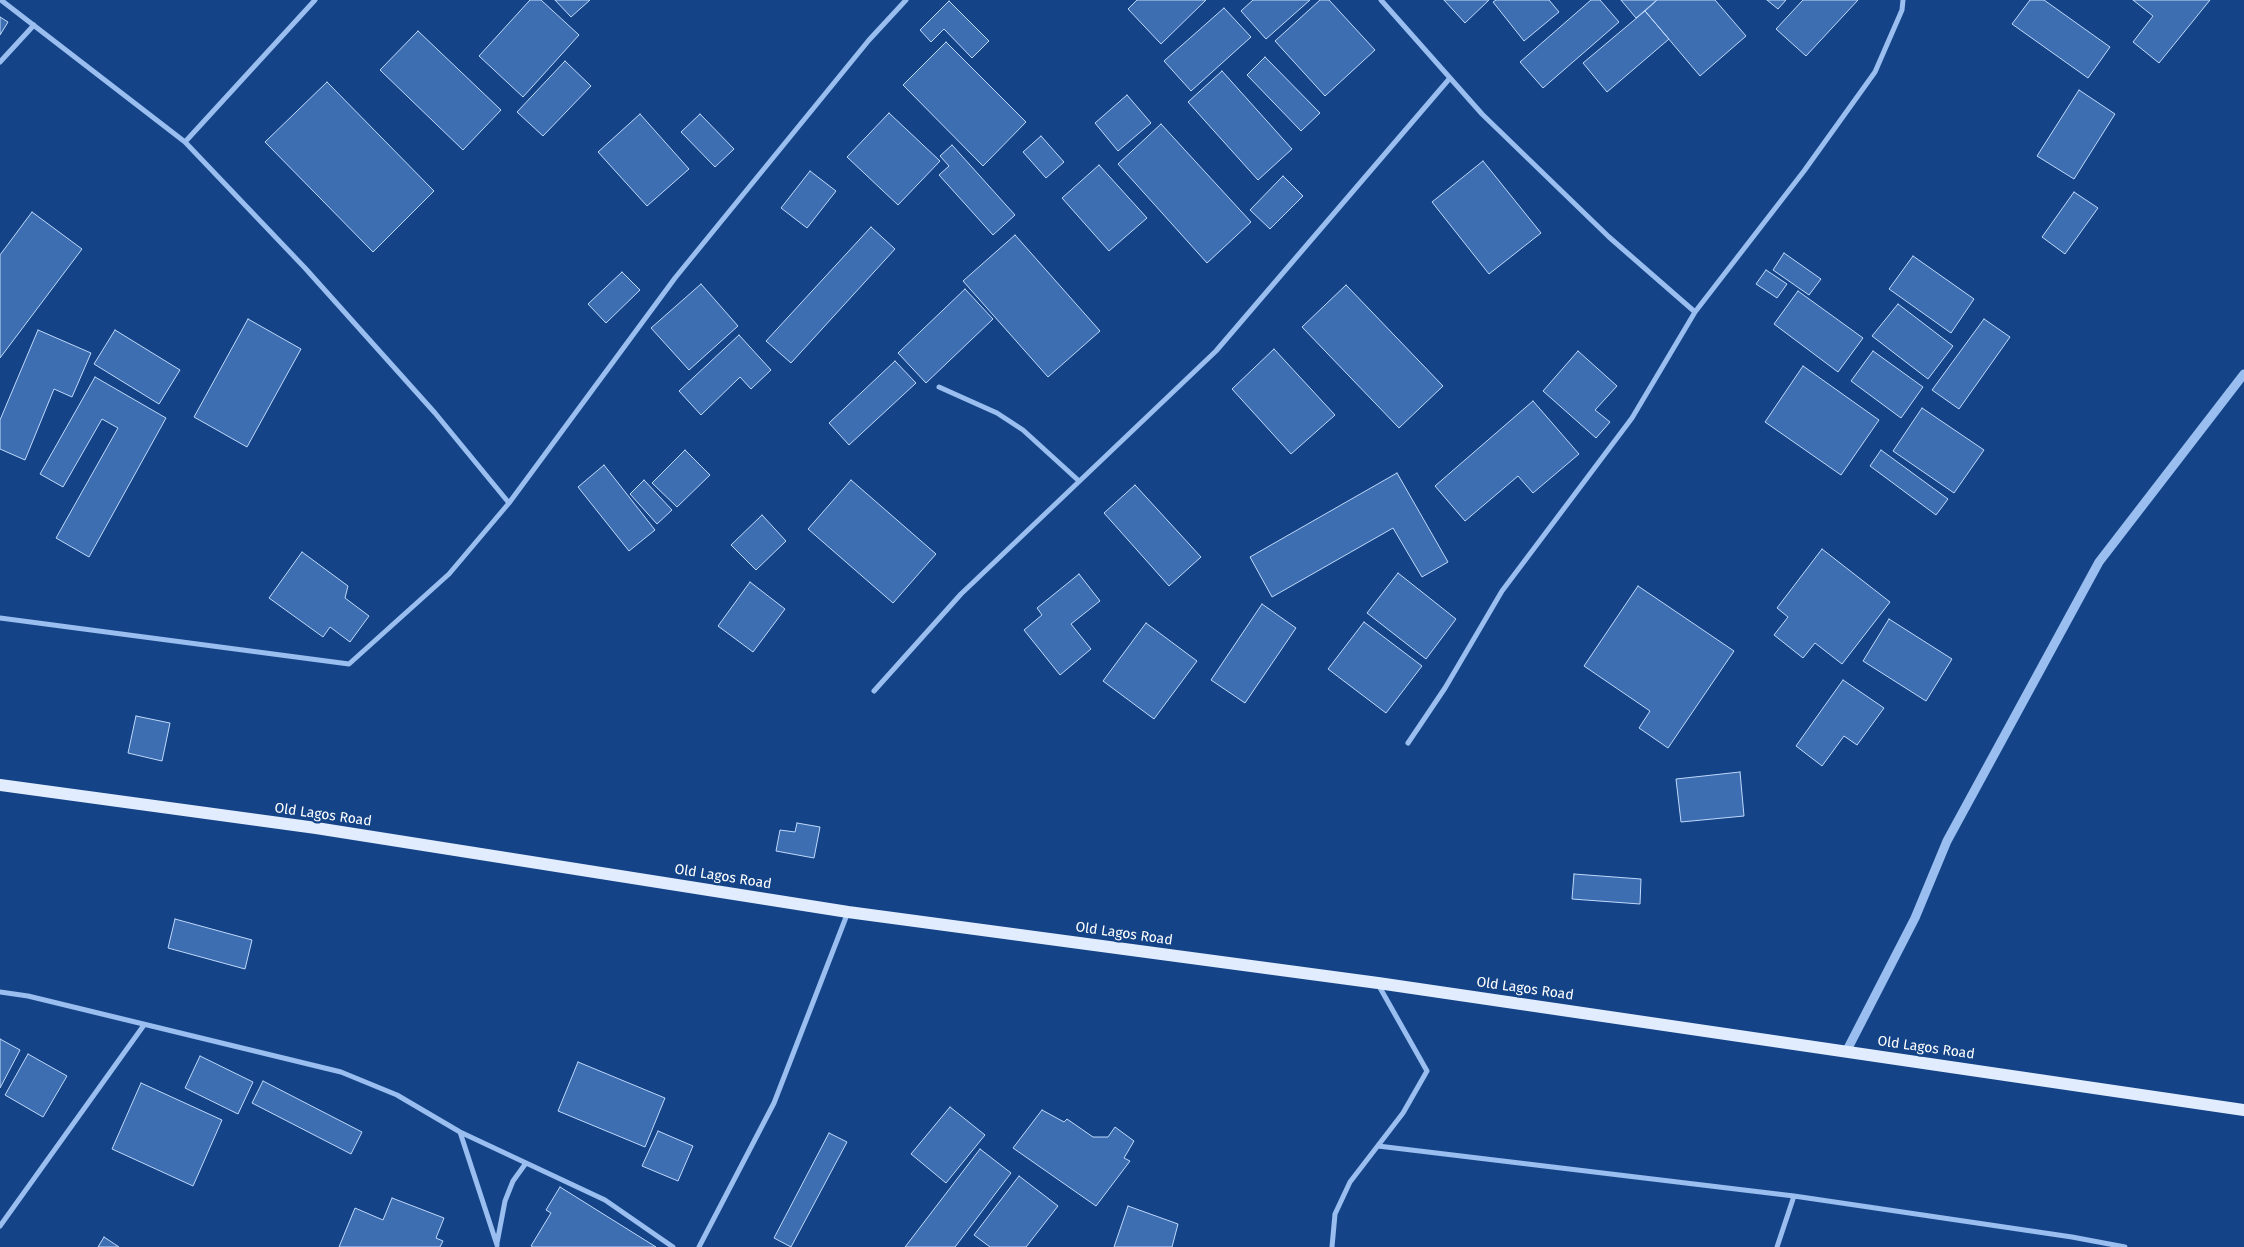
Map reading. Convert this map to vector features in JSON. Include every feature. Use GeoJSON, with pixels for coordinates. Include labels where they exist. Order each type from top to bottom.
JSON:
{"type":"FeatureCollection","features":[{"type":"Feature","properties":{"kind":"main road","name":"Old Lagos Road"},"geometry":{"type":"LineString","coordinates":[[0,785],[316,828],[848,912],[1378,983],[2244,1110]]}},
{"type":"Feature","properties":{"kind":"street"},"geometry":{"type":"LineString","coordinates":[[1,0],[185,142],[305,268],[422,398],[509,503]]}},
{"type":"Feature","properties":{"kind":"street"},"geometry":{"type":"LineString","coordinates":[[185,142],[315,0]]}},
{"type":"Feature","properties":{"kind":"street"},"geometry":{"type":"LineString","coordinates":[[0,618],[349,664],[449,574],[509,503],[675,278],[869,40],[906,0]]}},
{"type":"Feature","properties":{"kind":"street"},"geometry":{"type":"LineString","coordinates":[[1381,0],[1482,114],[1609,237],[1695,312]]}},
{"type":"Feature","properties":{"kind":"street"},"geometry":{"type":"LineString","coordinates":[[1408,743],[1445,688],[1502,592],[1632,418],[1695,312],[1804,171],[1875,72],[1902,10],[1903,0]]}},
{"type":"Feature","properties":{"kind":"street"},"geometry":{"type":"LineString","coordinates":[[0,62],[34,25]]}},
{"type":"Feature","properties":{"kind":"street"},"geometry":{"type":"LineString","coordinates":[[874,691],[961,594],[1216,351],[1450,78]]}},
{"type":"Feature","properties":{"kind":"street"},"geometry":{"type":"LineString","coordinates":[[1846,1052],[1915,918],[1947,841],[2099,562],[2244,374]]}},
{"type":"Feature","properties":{"kind":"street"},"geometry":{"type":"LineString","coordinates":[[938,387],[998,413],[1023,430],[1079,481]]}},
{"type":"Feature","properties":{"kind":"street"},"geometry":{"type":"LineString","coordinates":[[699,1247],[774,1103],[848,912]]}},
{"type":"Feature","properties":{"kind":"street"},"geometry":{"type":"LineString","coordinates":[[1332,1247],[1335,1214],[1350,1182],[1403,1113],[1426,1071],[1378,983]]}},
{"type":"Feature","properties":{"kind":"street"},"geometry":{"type":"LineString","coordinates":[[0,992],[28,996],[341,1072],[397,1095],[460,1132],[605,1200],[673,1247]]}},
{"type":"Feature","properties":{"kind":"street"},"geometry":{"type":"LineString","coordinates":[[0,1226],[144,1025]]}},
{"type":"Feature","properties":{"kind":"street"},"geometry":{"type":"LineString","coordinates":[[460,1132],[497,1246]]}},
{"type":"Feature","properties":{"kind":"street"},"geometry":{"type":"LineString","coordinates":[[1378,1146],[1794,1196],[2072,1237],[2125,1247]]}},
{"type":"Feature","properties":{"kind":"street"},"geometry":{"type":"LineString","coordinates":[[497,1246],[505,1201],[513,1181],[526,1163]]}},
{"type":"Feature","properties":{"kind":"street"},"geometry":{"type":"LineString","coordinates":[[1777,1247],[1794,1196]]}},
{"type":"Feature","properties":{"kind":"building"},"geometry":{"type":"Polygon","coordinates":[[[530,0],[541,0],[579,35],[523,97],[479,56],[530,0]]]}},
{"type":"Feature","properties":{"kind":"building"},"geometry":{"type":"Polygon","coordinates":[[[555,0],[590,0],[571,17],[555,0]]]}},
{"type":"Feature","properties":{"kind":"building"},"geometry":{"type":"Polygon","coordinates":[[[1137,0],[1206,0],[1161,44],[1128,9],[1137,0]]]}},
{"type":"Feature","properties":{"kind":"building"},"geometry":{"type":"Polygon","coordinates":[[[1253,0],[1310,0],[1266,39],[1241,11],[1253,0]]]}},
{"type":"Feature","properties":{"kind":"building"},"geometry":{"type":"Polygon","coordinates":[[[1320,0],[1329,0],[1375,50],[1325,96],[1275,41],[1320,0]]]}},
{"type":"Feature","properties":{"kind":"building"},"geometry":{"type":"Polygon","coordinates":[[[1444,0],[1489,0],[1465,23],[1444,0]]]}},
{"type":"Feature","properties":{"kind":"building"},"geometry":{"type":"Polygon","coordinates":[[[1496,0],[1549,0],[1559,12],[1524,41],[1493,2],[1496,0]]]}},
{"type":"Feature","properties":{"kind":"building"},"geometry":{"type":"Polygon","coordinates":[[[1591,0],[1600,0],[1619,22],[1543,88],[1520,62],[1591,0]]]}},
{"type":"Feature","properties":{"kind":"building"},"geometry":{"type":"Polygon","coordinates":[[[1621,0],[1657,0],[1636,18],[1621,0]]]}},
{"type":"Feature","properties":{"kind":"building"},"geometry":{"type":"Polygon","coordinates":[[[1657,0],[1715,0],[1746,36],[1700,76],[1645,11],[1657,0]]]}},
{"type":"Feature","properties":{"kind":"building"},"geometry":{"type":"Polygon","coordinates":[[[1767,0],[1786,0],[1778,9],[1767,0]]]}},
{"type":"Feature","properties":{"kind":"building"},"geometry":{"type":"Polygon","coordinates":[[[1803,0],[1858,0],[1806,56],[1776,29],[1803,0]]]}},
{"type":"Feature","properties":{"kind":"building"},"geometry":{"type":"Polygon","coordinates":[[[2030,0],[2044,0],[2110,47],[2088,78],[2012,24],[2030,0]]]}},
{"type":"Feature","properties":{"kind":"building"},"geometry":{"type":"Polygon","coordinates":[[[2133,0],[2210,0],[2159,63],[2133,42],[2153,16],[2133,0]]]}},
{"type":"Feature","properties":{"kind":"building"},"geometry":{"type":"Polygon","coordinates":[[[949,1],[989,41],[972,58],[944,29],[931,42],[920,30],[949,1]]]}},
{"type":"Feature","properties":{"kind":"building"},"geometry":{"type":"Polygon","coordinates":[[[1224,8],[1251,37],[1191,91],[1164,61],[1224,8]]]}},
{"type":"Feature","properties":{"kind":"building"},"geometry":{"type":"Polygon","coordinates":[[[1645,11],[1669,39],[1607,92],[1583,63],[1645,11]]]}},
{"type":"Feature","properties":{"kind":"building"},"geometry":{"type":"Polygon","coordinates":[[[0,17],[8,22],[0,35],[0,17]]]}},
{"type":"Feature","properties":{"kind":"building"},"geometry":{"type":"Polygon","coordinates":[[[418,31],[501,110],[463,150],[380,70],[418,31]]]}},
{"type":"Feature","properties":{"kind":"building"},"geometry":{"type":"Polygon","coordinates":[[[946,42],[1026,122],[983,166],[903,85],[946,42]]]}},
{"type":"Feature","properties":{"kind":"building"},"geometry":{"type":"Polygon","coordinates":[[[1265,57],[1320,113],[1301,131],[1247,75],[1265,57]]]}},
{"type":"Feature","properties":{"kind":"building"},"geometry":{"type":"Polygon","coordinates":[[[565,61],[591,86],[543,136],[517,112],[565,61]]]}},
{"type":"Feature","properties":{"kind":"building"},"geometry":{"type":"Polygon","coordinates":[[[1222,71],[1292,149],[1258,180],[1188,102],[1222,71]]]}},
{"type":"Feature","properties":{"kind":"building"},"geometry":{"type":"Polygon","coordinates":[[[327,82],[434,191],[373,252],[265,142],[327,82]]]}},
{"type":"Feature","properties":{"kind":"building"},"geometry":{"type":"Polygon","coordinates":[[[2079,90],[2115,114],[2074,179],[2037,156],[2079,90]]]}},
{"type":"Feature","properties":{"kind":"building"},"geometry":{"type":"Polygon","coordinates":[[[1127,95],[1151,123],[1118,151],[1095,123],[1127,95]]]}},
{"type":"Feature","properties":{"kind":"building"},"geometry":{"type":"Polygon","coordinates":[[[889,113],[940,161],[898,205],[847,157],[889,113]]]}},
{"type":"Feature","properties":{"kind":"building"},"geometry":{"type":"Polygon","coordinates":[[[640,114],[689,169],[647,206],[598,152],[640,114]]]}},
{"type":"Feature","properties":{"kind":"building"},"geometry":{"type":"Polygon","coordinates":[[[700,114],[734,149],[715,167],[681,132],[700,114]]]}},
{"type":"Feature","properties":{"kind":"building"},"geometry":{"type":"Polygon","coordinates":[[[1161,124],[1251,222],[1207,263],[1118,164],[1161,124]]]}},
{"type":"Feature","properties":{"kind":"building"},"geometry":{"type":"Polygon","coordinates":[[[1041,136],[1064,162],[1046,178],[1023,152],[1041,136]]]}},
{"type":"Feature","properties":{"kind":"building"},"geometry":{"type":"Polygon","coordinates":[[[952,145],[1015,215],[993,235],[939,175],[949,166],[940,156],[952,145]]]}},
{"type":"Feature","properties":{"kind":"building"},"geometry":{"type":"Polygon","coordinates":[[[1483,161],[1541,233],[1489,274],[1432,202],[1483,161]]]}},
{"type":"Feature","properties":{"kind":"building"},"geometry":{"type":"Polygon","coordinates":[[[1099,165],[1147,218],[1109,251],[1062,198],[1099,165]]]}},
{"type":"Feature","properties":{"kind":"building"},"geometry":{"type":"Polygon","coordinates":[[[810,171],[836,191],[807,228],[781,208],[810,171]]]}},
{"type":"Feature","properties":{"kind":"building"},"geometry":{"type":"Polygon","coordinates":[[[1283,176],[1303,196],[1270,229],[1250,210],[1283,176]]]}},
{"type":"Feature","properties":{"kind":"building"},"geometry":{"type":"Polygon","coordinates":[[[2074,192],[2098,208],[2065,254],[2042,237],[2074,192]]]}},
{"type":"Feature","properties":{"kind":"building"},"geometry":{"type":"Polygon","coordinates":[[[32,212],[82,249],[0,358],[0,255],[32,212]]]}},
{"type":"Feature","properties":{"kind":"building"},"geometry":{"type":"Polygon","coordinates":[[[871,227],[895,249],[791,363],[766,341],[871,227]]]}},
{"type":"Feature","properties":{"kind":"building"},"geometry":{"type":"Polygon","coordinates":[[[1015,235],[1100,331],[1048,377],[963,281],[1015,235]]]}},
{"type":"Feature","properties":{"kind":"building"},"geometry":{"type":"Polygon","coordinates":[[[1784,253],[1821,279],[1809,295],[1773,270],[1784,253]]]}},
{"type":"Feature","properties":{"kind":"building"},"geometry":{"type":"Polygon","coordinates":[[[1913,256],[1974,299],[1951,333],[1889,289],[1913,256]]]}},
{"type":"Feature","properties":{"kind":"building"},"geometry":{"type":"Polygon","coordinates":[[[1766,270],[1787,284],[1777,298],[1756,284],[1766,270]]]}},
{"type":"Feature","properties":{"kind":"building"},"geometry":{"type":"Polygon","coordinates":[[[622,272],[640,290],[606,323],[588,304],[622,272]]]}},
{"type":"Feature","properties":{"kind":"building"},"geometry":{"type":"Polygon","coordinates":[[[701,284],[738,326],[689,370],[651,328],[701,284]]]}},
{"type":"Feature","properties":{"kind":"building"},"geometry":{"type":"Polygon","coordinates":[[[1346,285],[1443,386],[1399,428],[1302,327],[1346,285]]]}},
{"type":"Feature","properties":{"kind":"building"},"geometry":{"type":"Polygon","coordinates":[[[965,289],[993,319],[926,383],[898,353],[965,289]]]}},
{"type":"Feature","properties":{"kind":"building"},"geometry":{"type":"Polygon","coordinates":[[[1798,291],[1863,338],[1838,372],[1774,324],[1798,291]]]}},
{"type":"Feature","properties":{"kind":"building"},"geometry":{"type":"Polygon","coordinates":[[[1898,304],[1953,346],[1928,379],[1872,336],[1898,304]]]}},
{"type":"Feature","properties":{"kind":"building"},"geometry":{"type":"Polygon","coordinates":[[[248,319],[301,349],[247,447],[194,417],[248,319]]]}},
{"type":"Feature","properties":{"kind":"building"},"geometry":{"type":"Polygon","coordinates":[[[1984,319],[2010,337],[1959,409],[1932,390],[1984,319]]]}},
{"type":"Feature","properties":{"kind":"building"},"geometry":{"type":"Polygon","coordinates":[[[38,330],[91,353],[72,397],[54,389],[25,460],[0,449],[0,420],[38,330]]]}},
{"type":"Feature","properties":{"kind":"building"},"geometry":{"type":"Polygon","coordinates":[[[115,330],[180,370],[159,404],[94,364],[115,330]]]}},
{"type":"Feature","properties":{"kind":"building"},"geometry":{"type":"Polygon","coordinates":[[[739,335],[771,370],[751,389],[740,377],[701,415],[679,391],[739,335]]]}},
{"type":"Feature","properties":{"kind":"building"},"geometry":{"type":"Polygon","coordinates":[[[1274,349],[1335,415],[1291,454],[1232,389],[1274,349]]]}},
{"type":"Feature","properties":{"kind":"building"},"geometry":{"type":"Polygon","coordinates":[[[1578,351],[1617,386],[1595,410],[1610,422],[1596,438],[1543,391],[1578,351]]]}},
{"type":"Feature","properties":{"kind":"building"},"geometry":{"type":"Polygon","coordinates":[[[1873,351],[1923,387],[1901,418],[1851,381],[1873,351]]]}},
{"type":"Feature","properties":{"kind":"building"},"geometry":{"type":"Polygon","coordinates":[[[895,361],[916,383],[849,445],[829,423],[895,361]]]}},
{"type":"Feature","properties":{"kind":"building"},"geometry":{"type":"Polygon","coordinates":[[[1803,366],[1879,420],[1841,475],[1765,422],[1803,366]]]}},
{"type":"Feature","properties":{"kind":"building"},"geometry":{"type":"Polygon","coordinates":[[[95,377],[166,418],[89,557],[56,538],[118,428],[102,419],[63,487],[40,474],[95,377]]]}},
{"type":"Feature","properties":{"kind":"building"},"geometry":{"type":"Polygon","coordinates":[[[1533,401],[1579,454],[1533,493],[1518,476],[1465,521],[1435,486],[1533,401]]]}},
{"type":"Feature","properties":{"kind":"building"},"geometry":{"type":"Polygon","coordinates":[[[1922,408],[1984,450],[1954,493],[1893,451],[1922,408]]]}},
{"type":"Feature","properties":{"kind":"building"},"geometry":{"type":"Polygon","coordinates":[[[685,450],[710,475],[677,507],[652,483],[685,450]]]}},
{"type":"Feature","properties":{"kind":"building"},"geometry":{"type":"Polygon","coordinates":[[[1881,450],[1948,499],[1936,515],[1870,466],[1881,450]]]}},
{"type":"Feature","properties":{"kind":"building"},"geometry":{"type":"Polygon","coordinates":[[[604,465],[655,530],[629,551],[578,487],[604,465]]]}},
{"type":"Feature","properties":{"kind":"building"},"geometry":{"type":"Polygon","coordinates":[[[1397,473],[1448,562],[1422,577],[1393,528],[1272,597],[1250,557],[1397,473]]]}},
{"type":"Feature","properties":{"kind":"building"},"geometry":{"type":"Polygon","coordinates":[[[644,480],[672,510],[657,524],[630,494],[644,480]]]}},
{"type":"Feature","properties":{"kind":"building"},"geometry":{"type":"Polygon","coordinates":[[[851,480],[936,554],[893,603],[808,529],[851,480]]]}},
{"type":"Feature","properties":{"kind":"building"},"geometry":{"type":"Polygon","coordinates":[[[1135,485],[1201,557],[1169,586],[1104,513],[1135,485]]]}},
{"type":"Feature","properties":{"kind":"building"},"geometry":{"type":"Polygon","coordinates":[[[762,515],[786,541],[756,570],[731,545],[762,515]]]}},
{"type":"Feature","properties":{"kind":"building"},"geometry":{"type":"Polygon","coordinates":[[[1822,549],[1890,602],[1842,664],[1815,643],[1803,658],[1774,635],[1788,617],[1777,608],[1822,549]]]}},
{"type":"Feature","properties":{"kind":"building"},"geometry":{"type":"Polygon","coordinates":[[[302,552],[348,586],[345,598],[369,616],[350,642],[330,627],[323,637],[269,598],[302,552]]]}},
{"type":"Feature","properties":{"kind":"building"},"geometry":{"type":"Polygon","coordinates":[[[1398,573],[1456,619],[1426,659],[1367,613],[1398,573]]]}},
{"type":"Feature","properties":{"kind":"building"},"geometry":{"type":"Polygon","coordinates":[[[1079,574],[1100,601],[1071,624],[1091,649],[1060,675],[1024,630],[1042,615],[1037,608],[1079,574]]]}},
{"type":"Feature","properties":{"kind":"building"},"geometry":{"type":"Polygon","coordinates":[[[750,582],[785,609],[753,652],[718,626],[750,582]]]}},
{"type":"Feature","properties":{"kind":"building"},"geometry":{"type":"Polygon","coordinates":[[[1638,586],[1734,651],[1668,748],[1639,728],[1650,711],[1584,666],[1638,586]]]}},
{"type":"Feature","properties":{"kind":"building"},"geometry":{"type":"Polygon","coordinates":[[[1262,604],[1296,628],[1245,703],[1211,680],[1262,604]]]}},
{"type":"Feature","properties":{"kind":"building"},"geometry":{"type":"Polygon","coordinates":[[[1889,619],[1952,659],[1926,701],[1863,661],[1889,619]]]}},
{"type":"Feature","properties":{"kind":"building"},"geometry":{"type":"Polygon","coordinates":[[[1364,622],[1422,666],[1386,713],[1328,669],[1364,622]]]}},
{"type":"Feature","properties":{"kind":"building"},"geometry":{"type":"Polygon","coordinates":[[[1146,623],[1197,661],[1154,719],[1103,681],[1146,623]]]}},
{"type":"Feature","properties":{"kind":"building"},"geometry":{"type":"Polygon","coordinates":[[[1843,680],[1884,708],[1857,745],[1844,736],[1822,766],[1796,746],[1843,680]]]}},
{"type":"Feature","properties":{"kind":"building"},"geometry":{"type":"Polygon","coordinates":[[[136,716],[170,723],[162,761],[128,753],[136,716]]]}},
{"type":"Feature","properties":{"kind":"building"},"geometry":{"type":"Polygon","coordinates":[[[1740,772],[1744,816],[1681,822],[1676,779],[1740,772]]]}},
{"type":"Feature","properties":{"kind":"building"},"geometry":{"type":"Polygon","coordinates":[[[797,823],[820,827],[814,858],[776,851],[780,830],[795,832],[797,823]]]}},
{"type":"Feature","properties":{"kind":"building"},"geometry":{"type":"Polygon","coordinates":[[[1574,874],[1641,879],[1640,904],[1572,899],[1574,874]]]}},
{"type":"Feature","properties":{"kind":"building"},"geometry":{"type":"Polygon","coordinates":[[[175,919],[252,940],[245,969],[168,948],[175,919]]]}},
{"type":"Feature","properties":{"kind":"building"},"geometry":{"type":"Polygon","coordinates":[[[0,1039],[20,1050],[0,1088],[0,1039]]]}},
{"type":"Feature","properties":{"kind":"building"},"geometry":{"type":"Polygon","coordinates":[[[28,1054],[67,1076],[43,1117],[5,1095],[28,1054]]]}},
{"type":"Feature","properties":{"kind":"building"},"geometry":{"type":"Polygon","coordinates":[[[200,1056],[253,1082],[238,1114],[185,1088],[200,1056]]]}},
{"type":"Feature","properties":{"kind":"building"},"geometry":{"type":"Polygon","coordinates":[[[578,1062],[665,1098],[645,1147],[558,1111],[578,1062]]]}},
{"type":"Feature","properties":{"kind":"building"},"geometry":{"type":"Polygon","coordinates":[[[263,1081],[362,1132],[351,1154],[252,1103],[263,1081]]]}},
{"type":"Feature","properties":{"kind":"building"},"geometry":{"type":"Polygon","coordinates":[[[141,1083],[222,1120],[193,1186],[112,1149],[141,1083]]]}},
{"type":"Feature","properties":{"kind":"building"},"geometry":{"type":"Polygon","coordinates":[[[950,1107],[985,1135],[946,1183],[911,1154],[950,1107]]]}},
{"type":"Feature","properties":{"kind":"building"},"geometry":{"type":"Polygon","coordinates":[[[1042,1110],[1064,1122],[1067,1119],[1093,1137],[1108,1137],[1115,1127],[1134,1141],[1124,1158],[1130,1161],[1096,1206],[1013,1148],[1042,1110]]]}},
{"type":"Feature","properties":{"kind":"building"},"geometry":{"type":"Polygon","coordinates":[[[658,1131],[693,1146],[678,1181],[642,1166],[658,1131]]]}},
{"type":"Feature","properties":{"kind":"building"},"geometry":{"type":"Polygon","coordinates":[[[829,1133],[847,1142],[791,1247],[774,1238],[829,1133]]]}},
{"type":"Feature","properties":{"kind":"building"},"geometry":{"type":"Polygon","coordinates":[[[980,1149],[1011,1173],[955,1247],[905,1247],[980,1149]]]}},
{"type":"Feature","properties":{"kind":"building"},"geometry":{"type":"Polygon","coordinates":[[[1019,1176],[1058,1206],[1026,1247],[990,1247],[974,1235],[1019,1176]]]}},
{"type":"Feature","properties":{"kind":"building"},"geometry":{"type":"Polygon","coordinates":[[[560,1187],[656,1247],[531,1246],[551,1213],[546,1210],[560,1187]]]}},
{"type":"Feature","properties":{"kind":"building"},"geometry":{"type":"Polygon","coordinates":[[[392,1198],[444,1218],[436,1238],[443,1241],[440,1247],[339,1247],[355,1208],[383,1220],[392,1198]]]}},
{"type":"Feature","properties":{"kind":"building"},"geometry":{"type":"Polygon","coordinates":[[[1128,1206],[1178,1224],[1172,1247],[1114,1247],[1128,1206]]]}},
{"type":"Feature","properties":{"kind":"building"},"geometry":{"type":"Polygon","coordinates":[[[104,1237],[119,1247],[98,1247],[104,1237]]]}}]}
